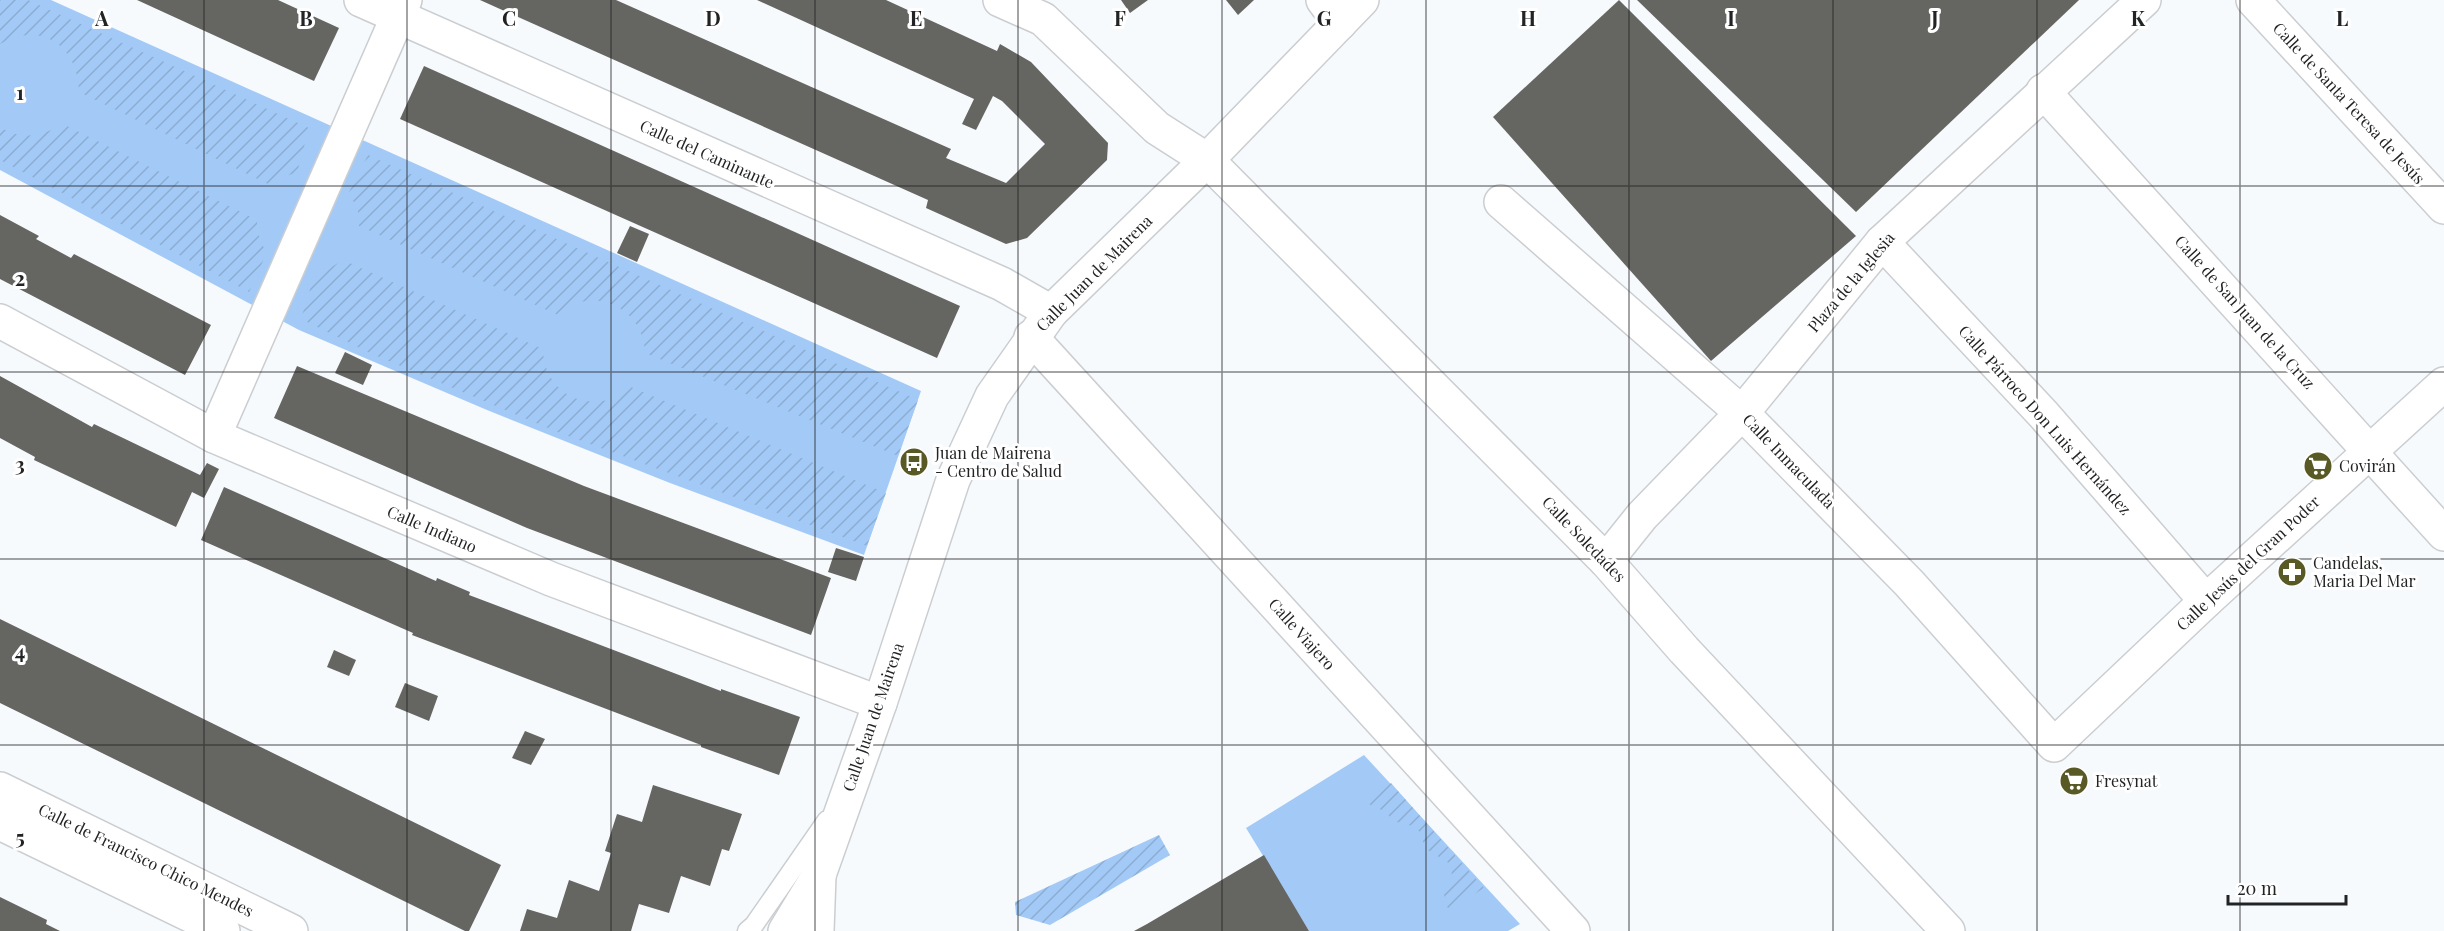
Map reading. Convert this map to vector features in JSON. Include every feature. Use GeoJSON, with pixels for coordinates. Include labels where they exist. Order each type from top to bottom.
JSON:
{"type":"FeatureCollection","features":[{"type":"Feature","properties":{"kind":"street","name":"Calle del Caminante"},"geometry":{"type":"LineString","coordinates":[[361,0],[401,8],[1002,284],[1041,325]]}},
{"type":"Feature","properties":{"kind":"street","name":"Calle Soledades"},"geometry":{"type":"LineString","coordinates":[[1000,0],[1043,19],[1157,128],[1207,160],[1606,561],[1684,650],[1948,931]]}},
{"type":"Feature","properties":{"kind":"street","name":"Plaza de la Iglesia"},"geometry":{"type":"LineString","coordinates":[[1606,561],[1642,516],[1742,413],[1882,242],[2043,91],[2145,0]]}},
{"type":"Feature","properties":{"kind":"street","name":"Calle de Santa Teresa de Jesús"},"geometry":{"type":"LineString","coordinates":[[2253,0],[2444,207]]}},
{"type":"Feature","properties":{"kind":"street"},"geometry":{"type":"LineString","coordinates":[[214,436],[401,8]]}},
{"type":"Feature","properties":{"kind":"street","name":"Calle Juan de Mairena"},"geometry":{"type":"LineString","coordinates":[[785,931],[819,875],[880,703],[953,480],[992,396],[1041,325],[1207,160],[1341,8]]}},
{"type":"Feature","properties":{"kind":"street","name":"Calle de San Juan de la Cruz"},"geometry":{"type":"LineString","coordinates":[[2043,91],[2444,534]]}},
{"type":"Feature","properties":{"kind":"street","name":"Calle Inmaculada"},"geometry":{"type":"LineString","coordinates":[[1501,202],[1742,413],[1909,583],[2054,745]]}},
{"type":"Feature","properties":{"kind":"street","name":"Calle Párroco Don Luis Hernández"},"geometry":{"type":"LineString","coordinates":[[1882,242],[2044,415],[2206,601]]}},
{"type":"Feature","properties":{"kind":"street","name":"Calle Indiano"},"geometry":{"type":"LineString","coordinates":[[0,321],[214,436],[551,579],[880,703]]}},
{"type":"Feature","properties":{"kind":"street","name":"Calle Viajero"},"geometry":{"type":"LineString","coordinates":[[1041,325],[1353,690],[1573,931]]}},
{"type":"Feature","properties":{"kind":"street","name":"Calle Jesús del Gran Poder"},"geometry":{"type":"LineString","coordinates":[[2054,745],[2206,601],[2444,384]]}},
{"type":"Feature","properties":{"kind":"street","name":"Calle de Francisco Chico Mendes"},"geometry":{"type":"LineString","coordinates":[[0,789],[291,931]]}},
{"type":"Feature","properties":{"kind":"street","name":"Calle de Francisco Chico Mendes"},"geometry":{"type":"LineString","coordinates":[[0,823],[223,931]]}},
{"type":"Feature","properties":{"kind":"street","name":"Calle Juan de Mairena"},"geometry":{"type":"LineString","coordinates":[[818,931],[819,875]]}},
{"type":"Feature","properties":{"kind":"lane"},"geometry":{"type":"LineString","coordinates":[[747,931],[849,789]]}},
{"type":"Feature","properties":{"kind":"shaded area"},"geometry":{"type":"Polygon","coordinates":[[[0,0],[51,0],[921,391],[864,555],[670,483],[487,410],[299,330],[0,170],[0,0]]]}},
{"type":"Feature","properties":{"kind":"shaded area"},"geometry":{"type":"Polygon","coordinates":[[[0,0],[28,0],[309,128],[297,173],[289,175],[272,186],[79,92],[72,62],[65,50],[55,42],[30,35],[15,37],[0,44],[0,0]]]}},
{"type":"Feature","properties":{"kind":"shaded area"},"geometry":{"type":"Polygon","coordinates":[[[63,124],[257,220],[259,237],[267,252],[249,292],[0,160],[0,127],[16,134],[32,135],[47,132],[63,124]]]}},
{"type":"Feature","properties":{"kind":"shaded area"},"geometry":{"type":"Polygon","coordinates":[[[368,155],[918,400],[898,456],[645,353],[642,337],[636,324],[614,305],[600,301],[586,301],[571,306],[558,315],[359,226],[358,211],[349,192],[368,155]]]}},
{"type":"Feature","properties":{"kind":"shaded area"},"geometry":{"type":"Polygon","coordinates":[[[343,260],[543,349],[544,361],[553,381],[569,395],[590,402],[610,400],[625,393],[631,387],[886,493],[867,546],[560,433],[372,354],[301,319],[315,273],[325,271],[343,260]]]}},
{"type":"Feature","properties":{"kind":"shaded area"},"geometry":{"type":"Polygon","coordinates":[[[1364,755],[1520,924],[1508,931],[1309,931],[1246,828],[1364,755]]]}},
{"type":"Feature","properties":{"kind":"shaded area"},"geometry":{"type":"Polygon","coordinates":[[[1391,783],[1484,888],[1449,910],[1444,894],[1451,886],[1452,865],[1426,849],[1419,831],[1412,826],[1393,821],[1386,812],[1364,802],[1391,783]]]}},
{"type":"Feature","properties":{"kind":"shaded area"},"geometry":{"type":"Polygon","coordinates":[[[1159,835],[1170,855],[1050,925],[1016,915],[1015,902],[1159,835]]]}},
{"type":"Feature","properties":{"kind":"building"},"geometry":{"type":"Polygon","coordinates":[[[137,0],[278,0],[339,28],[314,81],[137,0]]]}},
{"type":"Feature","properties":{"kind":"building"},"geometry":{"type":"Polygon","coordinates":[[[480,0],[616,0],[951,149],[946,158],[1006,183],[1045,144],[1002,101],[993,96],[976,130],[962,124],[974,99],[757,0],[886,0],[997,51],[1000,44],[1031,62],[1108,143],[1107,160],[1027,238],[1006,244],[926,208],[928,200],[480,0]]]}},
{"type":"Feature","properties":{"kind":"building"},"geometry":{"type":"Polygon","coordinates":[[[1121,0],[1148,0],[1130,13],[1121,0]]]}},
{"type":"Feature","properties":{"kind":"building"},"geometry":{"type":"Polygon","coordinates":[[[1226,0],[1254,0],[1238,15],[1226,0]]]}},
{"type":"Feature","properties":{"kind":"building"},"geometry":{"type":"Polygon","coordinates":[[[1619,0],[1856,236],[1711,361],[1493,117],[1619,0]]]}},
{"type":"Feature","properties":{"kind":"building"},"geometry":{"type":"Polygon","coordinates":[[[1637,0],[2079,0],[1856,212],[1637,0]]]}},
{"type":"Feature","properties":{"kind":"building"},"geometry":{"type":"Polygon","coordinates":[[[424,66],[960,306],[937,358],[400,119],[424,66]]]}},
{"type":"Feature","properties":{"kind":"building"},"geometry":{"type":"Polygon","coordinates":[[[0,215],[39,236],[36,239],[71,258],[74,254],[211,325],[185,375],[0,279],[0,215]]]}},
{"type":"Feature","properties":{"kind":"building"},"geometry":{"type":"Polygon","coordinates":[[[630,226],[649,234],[637,262],[617,253],[630,226]]]}},
{"type":"Feature","properties":{"kind":"building"},"geometry":{"type":"Polygon","coordinates":[[[345,352],[372,365],[363,385],[335,373],[345,352]]]}},
{"type":"Feature","properties":{"kind":"building"},"geometry":{"type":"Polygon","coordinates":[[[297,366],[584,486],[831,578],[811,635],[527,528],[274,418],[297,366]]]}},
{"type":"Feature","properties":{"kind":"building"},"geometry":{"type":"Polygon","coordinates":[[[0,376],[92,427],[94,424],[200,475],[207,463],[219,469],[204,498],[192,492],[176,527],[34,460],[35,457],[0,438],[0,376]]]}},
{"type":"Feature","properties":{"kind":"building"},"geometry":{"type":"Polygon","coordinates":[[[224,487],[436,581],[437,578],[470,592],[469,595],[721,691],[721,689],[800,717],[779,775],[412,635],[413,633],[201,540],[224,487]]]}},
{"type":"Feature","properties":{"kind":"building"},"geometry":{"type":"Polygon","coordinates":[[[836,548],[864,557],[856,581],[828,572],[836,548]]]}},
{"type":"Feature","properties":{"kind":"building"},"geometry":{"type":"Polygon","coordinates":[[[0,619],[501,865],[469,931],[0,703],[0,619]]]}},
{"type":"Feature","properties":{"kind":"building"},"geometry":{"type":"Polygon","coordinates":[[[334,650],[356,660],[349,676],[327,667],[334,650]]]}},
{"type":"Feature","properties":{"kind":"building"},"geometry":{"type":"Polygon","coordinates":[[[405,683],[438,696],[429,721],[395,707],[405,683]]]}},
{"type":"Feature","properties":{"kind":"building"},"geometry":{"type":"Polygon","coordinates":[[[525,731],[545,739],[531,765],[512,758],[525,731]]]}},
{"type":"Feature","properties":{"kind":"building"},"geometry":{"type":"Polygon","coordinates":[[[653,785],[742,814],[729,851],[722,849],[710,886],[681,876],[669,913],[639,904],[631,931],[520,931],[527,909],[557,918],[569,880],[599,891],[611,853],[605,851],[617,814],[642,822],[653,785]]]}},
{"type":"Feature","properties":{"kind":"building"},"geometry":{"type":"Polygon","coordinates":[[[1264,855],[1309,931],[1134,931],[1147,924],[1264,855]]]}},
{"type":"Feature","properties":{"kind":"building"},"geometry":{"type":"Polygon","coordinates":[[[0,897],[47,920],[46,924],[60,931],[0,931],[0,897]]]}},
{"type":"Feature","properties":{"kind":"place","name":"Juan de Mairena - Centro de Salud"},"geometry":{"type":"Point","coordinates":[914,462]}},
{"type":"Feature","properties":{"kind":"place","name":"Covirán"},"geometry":{"type":"Point","coordinates":[2318,466]}},
{"type":"Feature","properties":{"kind":"place","name":"Candelas, Maria Del Mar"},"geometry":{"type":"Point","coordinates":[2292,572]}},
{"type":"Feature","properties":{"kind":"place","name":"Fresynat"},"geometry":{"type":"Point","coordinates":[2074,781]}}]}
